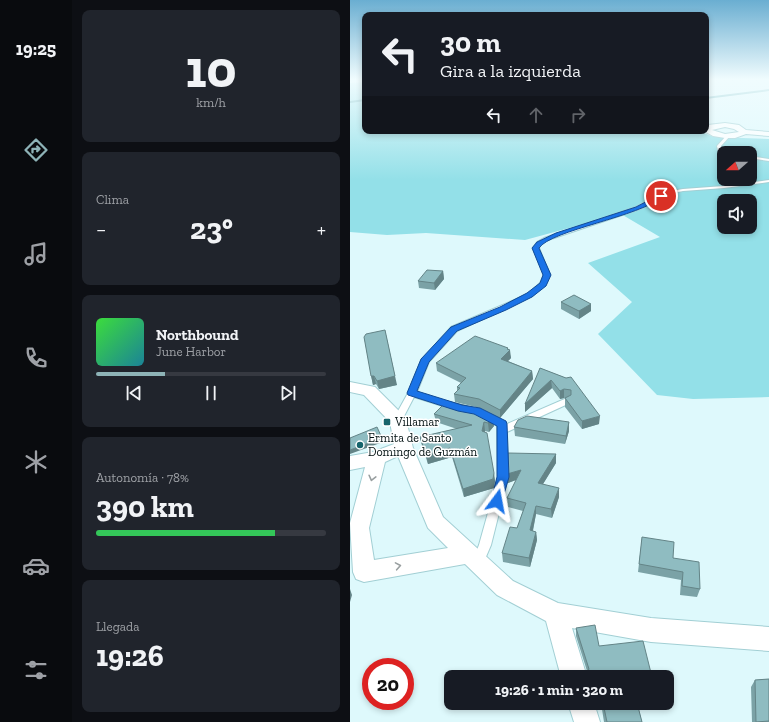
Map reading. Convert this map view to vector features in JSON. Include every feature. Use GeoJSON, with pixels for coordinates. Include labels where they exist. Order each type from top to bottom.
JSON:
{"type":"FeatureCollection","features":[{"type":"Feature","properties":{"kind":"street"},"geometry":{"type":"LineString","coordinates":[[709,128],[725,126],[740,129],[743,132],[766,134]]}},
{"type":"Feature","properties":{"kind":"street"},"geometry":{"type":"LineString","coordinates":[[709,130],[715,134],[728,136],[739,135],[743,132]]}},
{"type":"Feature","properties":{"kind":"street"},"geometry":{"type":"LineString","coordinates":[[350,387],[369,391],[398,420],[404,448],[435,522],[505,588],[556,614],[651,630],[769,639]]}},
{"type":"Feature","properties":{"kind":"street"},"geometry":{"type":"LineString","coordinates":[[350,463],[377,458],[386,453],[404,448]]}},
{"type":"Feature","properties":{"kind":"street"},"geometry":{"type":"LineString","coordinates":[[377,458],[355,534],[357,573],[473,558]]}},
{"type":"Feature","properties":{"kind":"street"},"geometry":{"type":"LineString","coordinates":[[556,614],[572,670]]}},
{"type":"Feature","properties":{"kind":"street"},"geometry":{"type":"LineString","coordinates":[[583,710],[587,722]]}},
{"type":"Feature","properties":{"kind":"lane"},"geometry":{"type":"LineString","coordinates":[[718,146],[728,136]]}},
{"type":"Feature","properties":{"kind":"lane"},"geometry":{"type":"LineString","coordinates":[[757,158],[769,160]]}},
{"type":"Feature","properties":{"kind":"lane"},"geometry":{"type":"LineString","coordinates":[[398,420],[412,393],[425,361],[454,329],[530,295],[543,284],[547,275],[536,248],[539,243],[559,234],[638,208],[674,191],[724,188],[769,181]]}},
{"type":"Feature","properties":{"kind":"lane"},"geometry":{"type":"LineString","coordinates":[[412,393],[461,409]]}},
{"type":"Feature","properties":{"kind":"lane"},"geometry":{"type":"LineString","coordinates":[[502,430],[567,401]]}},
{"type":"Feature","properties":{"kind":"lane"},"geometry":{"type":"LineString","coordinates":[[473,558],[486,545],[503,477],[502,424],[476,411]]}},
{"type":"Feature","properties":{"kind":"shaded area"},"geometry":{"type":"Polygon","coordinates":[[[350,113],[362,113],[362,134],[706,134],[714,137],[769,139],[769,397],[693,399],[657,395],[598,334],[632,302],[588,263],[660,237],[621,214],[525,240],[426,233],[387,235],[350,232],[350,113]]]}},
{"type":"Feature","properties":{"kind":"building"},"geometry":{"type":"Polygon","coordinates":[[[427,270],[443,271],[434,283],[418,281],[427,270]]]}},
{"type":"Feature","properties":{"kind":"building"},"geometry":{"type":"Polygon","coordinates":[[[574,295],[591,304],[579,311],[561,302],[574,295]]]}},
{"type":"Feature","properties":{"kind":"building"},"geometry":{"type":"Polygon","coordinates":[[[385,330],[395,376],[377,381],[374,376],[371,376],[364,337],[366,334],[385,330]]]}},
{"type":"Feature","properties":{"kind":"building"},"geometry":{"type":"Polygon","coordinates":[[[475,336],[508,348],[507,349],[510,350],[501,359],[532,371],[500,410],[479,399],[454,394],[460,388],[457,387],[466,378],[436,363],[475,336]]]}},
{"type":"Feature","properties":{"kind":"building"},"geometry":{"type":"Polygon","coordinates":[[[540,368],[566,378],[571,377],[600,416],[582,421],[565,398],[571,395],[571,390],[564,389],[560,391],[551,380],[525,404],[540,368]]]}},
{"type":"Feature","properties":{"kind":"building"},"geometry":{"type":"Polygon","coordinates":[[[447,401],[472,407],[493,418],[488,423],[484,422],[482,431],[487,433],[494,473],[493,479],[463,489],[450,448],[426,455],[420,437],[472,425],[434,414],[447,401]]]}},
{"type":"Feature","properties":{"kind":"building"},"geometry":{"type":"Polygon","coordinates":[[[527,416],[569,422],[566,436],[514,427],[518,420],[527,416]]]}},
{"type":"Feature","properties":{"kind":"building"},"geometry":{"type":"Polygon","coordinates":[[[377,427],[382,438],[350,450],[350,438],[377,427]]]}},
{"type":"Feature","properties":{"kind":"building"},"geometry":{"type":"Polygon","coordinates":[[[508,453],[556,454],[538,483],[559,488],[551,509],[536,506],[530,530],[536,532],[529,558],[502,553],[510,527],[517,528],[526,503],[507,498],[521,470],[507,474],[508,453]]]}},
{"type":"Feature","properties":{"kind":"building"},"geometry":{"type":"Polygon","coordinates":[[[642,537],[674,542],[673,558],[699,562],[700,589],[682,586],[683,572],[639,564],[642,537]]]}},
{"type":"Feature","properties":{"kind":"building"},"geometry":{"type":"Polygon","coordinates":[[[595,625],[599,646],[643,641],[650,670],[588,670],[576,628],[595,625]]]}},
{"type":"Feature","properties":{"kind":"building"},"geometry":{"type":"Polygon","coordinates":[[[769,679],[769,721],[756,722],[755,680],[769,679]]]}},
{"type":"Feature","properties":{"kind":"building"},"geometry":{"type":"Polygon","coordinates":[[[604,710],[639,710],[642,722],[607,722],[604,710]]]}},
{"type":"Feature","properties":{"kind":"place","name":"Villamar"},"geometry":{"type":"Point","coordinates":[387,422]}},
{"type":"Feature","properties":{"kind":"place","name":"Ermita de Santo Domingo de Guzmán"},"geometry":{"type":"Point","coordinates":[360,445]}},
{"type":"Feature","properties":{"kind":"route"},"geometry":{"type":"LineString","coordinates":[[497,501],[503,477],[502,424],[476,411],[461,409],[412,393],[425,361],[454,329],[530,295],[543,284],[547,275],[536,248],[539,243],[559,234],[638,208],[661,196]]}}]}
